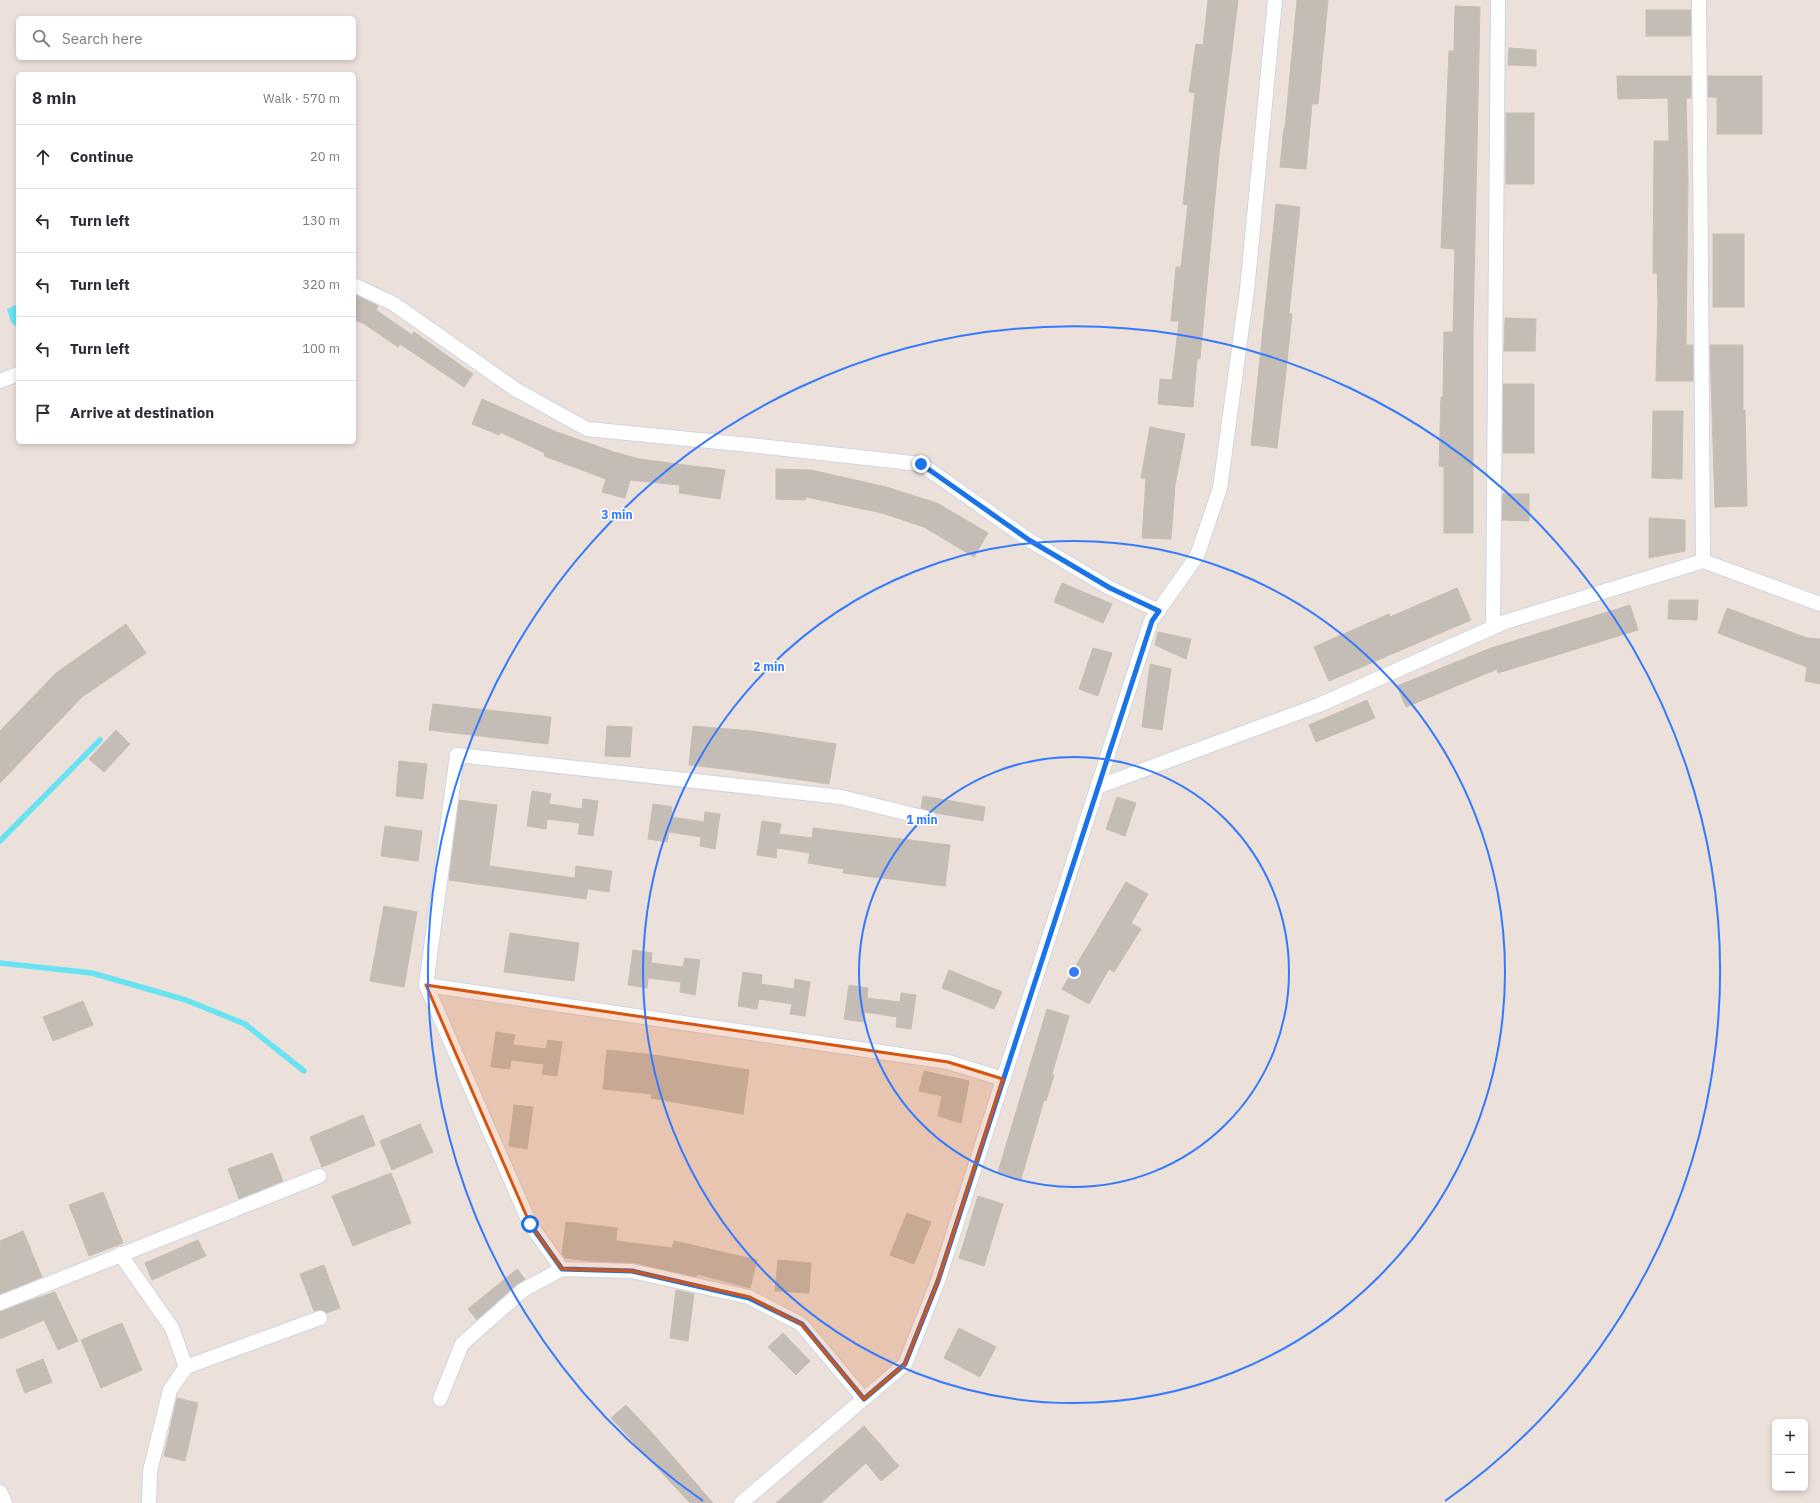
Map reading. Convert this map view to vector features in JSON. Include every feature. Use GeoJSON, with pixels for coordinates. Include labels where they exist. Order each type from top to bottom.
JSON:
{"type":"FeatureCollection","features":[{"type":"Feature","properties":{"kind":"street"},"geometry":{"type":"LineString","coordinates":[[741,1503],[905,1364],[938,1281],[1152,621],[1197,556],[1220,488],[1247,290],[1275,0]]}},
{"type":"Feature","properties":{"kind":"street"},"geometry":{"type":"LineString","coordinates":[[1493,627],[1498,0]]}},
{"type":"Feature","properties":{"kind":"street"},"geometry":{"type":"LineString","coordinates":[[1699,0],[1703,561]]}},
{"type":"Feature","properties":{"kind":"street"},"geometry":{"type":"LineString","coordinates":[[356,285],[394,304],[515,389],[587,429],[921,464],[1029,540],[1110,588],[1159,611]]}},
{"type":"Feature","properties":{"kind":"street"},"geometry":{"type":"LineString","coordinates":[[0,381],[16,375]]}},
{"type":"Feature","properties":{"kind":"street"},"geometry":{"type":"LineString","coordinates":[[1097,787],[1319,705],[1505,622],[1703,561],[1820,604]]}},
{"type":"Feature","properties":{"kind":"street"},"geometry":{"type":"LineString","coordinates":[[562,1269],[530,1224],[426,985],[457,755],[841,797],[930,819]]}},
{"type":"Feature","properties":{"kind":"street"},"geometry":{"type":"LineString","coordinates":[[426,985],[948,1062],[1003,1079]]}},
{"type":"Feature","properties":{"kind":"street"},"geometry":{"type":"LineString","coordinates":[[0,1303],[319,1176]]}},
{"type":"Feature","properties":{"kind":"street"},"geometry":{"type":"LineString","coordinates":[[120,1254],[172,1328],[186,1367]]}},
{"type":"Feature","properties":{"kind":"street"},"geometry":{"type":"LineString","coordinates":[[440,1399],[462,1344],[523,1290],[562,1269],[632,1271],[749,1298],[802,1324],[864,1399]]}},
{"type":"Feature","properties":{"kind":"street"},"geometry":{"type":"LineString","coordinates":[[149,1503],[150,1471],[170,1390],[186,1367],[320,1318]]}},
{"type":"Feature","properties":{"kind":"street"},"geometry":{"type":"LineString","coordinates":[[0,1492],[5,1503]]}},
{"type":"Feature","properties":{"kind":"highlighted area"},"geometry":{"type":"Polygon","coordinates":[[[426,985],[948,1062],[1003,1079],[938,1281],[905,1364],[864,1399],[801,1324],[749,1297],[632,1271],[562,1269],[530,1224],[426,985]]]}},
{"type":"Feature","properties":{"kind":"water"},"geometry":{"type":"Polygon","coordinates":[[[16,305],[16,327],[11,322],[7,309],[16,305]]]}},
{"type":"Feature","properties":{"kind":"building"},"geometry":{"type":"Polygon","coordinates":[[[1208,0],[1238,0],[1219,155],[1200,359],[1197,359],[1193,407],[1158,404],[1160,379],[1172,380],[1179,321],[1171,321],[1176,267],[1181,267],[1188,205],[1183,204],[1195,93],[1189,92],[1196,44],[1203,45],[1208,0]]]}},
{"type":"Feature","properties":{"kind":"building"},"geometry":{"type":"Polygon","coordinates":[[[1297,0],[1328,0],[1318,104],[1312,104],[1306,169],[1280,167],[1297,0]]]}},
{"type":"Feature","properties":{"kind":"building"},"geometry":{"type":"Polygon","coordinates":[[[1455,6],[1480,7],[1473,332],[1473,533],[1444,533],[1444,467],[1439,466],[1441,397],[1443,397],[1444,332],[1453,332],[1455,249],[1441,248],[1449,51],[1454,51],[1455,6]]]}},
{"type":"Feature","properties":{"kind":"building"},"geometry":{"type":"Polygon","coordinates":[[[1646,10],[1691,10],[1691,36],[1646,36],[1646,10]]]}},
{"type":"Feature","properties":{"kind":"building"},"geometry":{"type":"Polygon","coordinates":[[[1509,48],[1536,50],[1536,66],[1508,65],[1509,48]]]}},
{"type":"Feature","properties":{"kind":"building"},"geometry":{"type":"Polygon","coordinates":[[[1617,76],[1691,76],[1691,98],[1686,98],[1688,180],[1686,345],[1693,345],[1693,381],[1656,381],[1658,302],[1657,273],[1653,273],[1654,141],[1669,141],[1668,98],[1618,99],[1617,76]]]}},
{"type":"Feature","properties":{"kind":"building"},"geometry":{"type":"Polygon","coordinates":[[[1708,76],[1762,76],[1762,134],[1717,134],[1717,97],[1708,97],[1708,76]]]}},
{"type":"Feature","properties":{"kind":"building"},"geometry":{"type":"Polygon","coordinates":[[[1506,113],[1534,113],[1534,184],[1506,184],[1506,113]]]}},
{"type":"Feature","properties":{"kind":"building"},"geometry":{"type":"Polygon","coordinates":[[[1276,204],[1300,207],[1289,314],[1292,314],[1277,448],[1251,445],[1276,204]]]}},
{"type":"Feature","properties":{"kind":"building"},"geometry":{"type":"Polygon","coordinates":[[[1713,234],[1744,234],[1744,307],[1713,307],[1713,234]]]}},
{"type":"Feature","properties":{"kind":"building"},"geometry":{"type":"Polygon","coordinates":[[[356,295],[378,306],[376,310],[412,335],[414,332],[473,374],[464,387],[400,344],[398,347],[363,323],[356,321],[356,295]]]}},
{"type":"Feature","properties":{"kind":"building"},"geometry":{"type":"Polygon","coordinates":[[[1505,318],[1536,319],[1535,351],[1504,351],[1505,318]]]}},
{"type":"Feature","properties":{"kind":"building"},"geometry":{"type":"Polygon","coordinates":[[[1710,345],[1743,345],[1743,410],[1745,410],[1747,506],[1715,507],[1710,345]]]}},
{"type":"Feature","properties":{"kind":"building"},"geometry":{"type":"Polygon","coordinates":[[[1503,384],[1534,384],[1534,453],[1503,453],[1503,384]]]}},
{"type":"Feature","properties":{"kind":"building"},"geometry":{"type":"Polygon","coordinates":[[[482,399],[554,431],[614,452],[639,459],[725,470],[720,499],[679,493],[680,485],[630,480],[625,498],[602,492],[606,479],[544,456],[545,453],[500,432],[499,435],[472,424],[482,399]]]}},
{"type":"Feature","properties":{"kind":"building"},"geometry":{"type":"Polygon","coordinates":[[[1653,411],[1683,411],[1682,479],[1652,478],[1653,411]]]}},
{"type":"Feature","properties":{"kind":"building"},"geometry":{"type":"Polygon","coordinates":[[[1150,427],[1185,434],[1175,485],[1171,539],[1142,538],[1146,479],[1141,478],[1150,427]]]}},
{"type":"Feature","properties":{"kind":"building"},"geometry":{"type":"Polygon","coordinates":[[[776,469],[811,470],[886,487],[937,503],[988,533],[974,557],[924,527],[882,513],[806,497],[805,500],[776,499],[776,469]]]}},
{"type":"Feature","properties":{"kind":"building"},"geometry":{"type":"Polygon","coordinates":[[[1503,494],[1529,494],[1529,521],[1502,520],[1503,494]]]}},
{"type":"Feature","properties":{"kind":"building"},"geometry":{"type":"Polygon","coordinates":[[[1649,518],[1685,520],[1685,551],[1649,558],[1649,518]]]}},
{"type":"Feature","properties":{"kind":"building"},"geometry":{"type":"Polygon","coordinates":[[[1062,583],[1112,604],[1103,623],[1054,602],[1062,583]]]}},
{"type":"Feature","properties":{"kind":"building"},"geometry":{"type":"Polygon","coordinates":[[[1457,588],[1471,620],[1329,681],[1314,647],[1389,614],[1390,617],[1457,588]]]}},
{"type":"Feature","properties":{"kind":"building"},"geometry":{"type":"Polygon","coordinates":[[[1669,600],[1698,600],[1697,620],[1668,619],[1669,600]]]}},
{"type":"Feature","properties":{"kind":"building"},"geometry":{"type":"Polygon","coordinates":[[[1630,605],[1638,630],[1498,673],[1497,669],[1406,707],[1397,686],[1491,648],[1630,605]]]}},
{"type":"Feature","properties":{"kind":"building"},"geometry":{"type":"Polygon","coordinates":[[[1727,608],[1807,638],[1820,639],[1820,684],[1805,681],[1807,667],[1718,633],[1727,608]]]}},
{"type":"Feature","properties":{"kind":"building"},"geometry":{"type":"Polygon","coordinates":[[[126,624],[146,653],[82,697],[0,783],[0,731],[56,673],[126,624]]]}},
{"type":"Feature","properties":{"kind":"building"},"geometry":{"type":"Polygon","coordinates":[[[1158,632],[1191,639],[1186,659],[1155,645],[1158,632]]]}},
{"type":"Feature","properties":{"kind":"building"},"geometry":{"type":"Polygon","coordinates":[[[1093,648],[1112,653],[1098,696],[1079,689],[1093,648]]]}},
{"type":"Feature","properties":{"kind":"building"},"geometry":{"type":"Polygon","coordinates":[[[1150,664],[1171,669],[1162,730],[1142,727],[1150,664]]]}},
{"type":"Feature","properties":{"kind":"building"},"geometry":{"type":"Polygon","coordinates":[[[1367,700],[1375,718],[1316,742],[1309,725],[1367,700]]]}},
{"type":"Feature","properties":{"kind":"building"},"geometry":{"type":"Polygon","coordinates":[[[433,704],[551,717],[548,744],[429,730],[433,704]]]}},
{"type":"Feature","properties":{"kind":"building"},"geometry":{"type":"Polygon","coordinates":[[[607,726],[632,727],[630,757],[605,756],[607,726]]]}},
{"type":"Feature","properties":{"kind":"building"},"geometry":{"type":"Polygon","coordinates":[[[693,726],[752,731],[836,744],[829,784],[689,765],[693,726]]]}},
{"type":"Feature","properties":{"kind":"building"},"geometry":{"type":"Polygon","coordinates":[[[116,730],[130,744],[104,772],[89,759],[116,730]]]}},
{"type":"Feature","properties":{"kind":"building"},"geometry":{"type":"Polygon","coordinates":[[[399,761],[427,764],[423,799],[396,796],[399,761]]]}},
{"type":"Feature","properties":{"kind":"building"},"geometry":{"type":"Polygon","coordinates":[[[532,791],[551,794],[549,804],[582,809],[583,799],[598,801],[593,836],[578,834],[580,823],[547,819],[546,829],[527,826],[532,791]]]}},
{"type":"Feature","properties":{"kind":"building"},"geometry":{"type":"Polygon","coordinates":[[[923,796],[985,807],[983,821],[936,813],[921,808],[923,796]]]}},
{"type":"Feature","properties":{"kind":"building"},"geometry":{"type":"Polygon","coordinates":[[[1117,797],[1136,803],[1125,836],[1106,829],[1117,797]]]}},
{"type":"Feature","properties":{"kind":"building"},"geometry":{"type":"Polygon","coordinates":[[[459,800],[497,805],[489,866],[575,878],[576,866],[612,871],[609,892],[588,889],[586,899],[449,880],[459,800]]]}},
{"type":"Feature","properties":{"kind":"building"},"geometry":{"type":"Polygon","coordinates":[[[653,804],[672,807],[671,817],[704,822],[705,812],[720,814],[715,849],[700,846],[701,837],[669,832],[667,842],[648,839],[653,804]]]}},
{"type":"Feature","properties":{"kind":"building"},"geometry":{"type":"Polygon","coordinates":[[[762,821],[781,824],[779,834],[812,838],[813,828],[950,845],[945,886],[843,873],[844,869],[808,863],[810,853],[777,848],[776,858],[757,855],[762,821]]]}},
{"type":"Feature","properties":{"kind":"building"},"geometry":{"type":"Polygon","coordinates":[[[385,826],[422,831],[418,861],[381,856],[385,826]]]}},
{"type":"Feature","properties":{"kind":"building"},"geometry":{"type":"Polygon","coordinates":[[[1126,882],[1148,894],[1131,923],[1141,929],[1114,972],[1109,969],[1089,1004],[1062,989],[1126,882]]]}},
{"type":"Feature","properties":{"kind":"building"},"geometry":{"type":"Polygon","coordinates":[[[384,906],[417,912],[404,987],[370,981],[384,906]]]}},
{"type":"Feature","properties":{"kind":"building"},"geometry":{"type":"Polygon","coordinates":[[[510,933],[579,943],[574,981],[504,972],[510,933]]]}},
{"type":"Feature","properties":{"kind":"building"},"geometry":{"type":"Polygon","coordinates":[[[633,950],[652,953],[651,963],[683,967],[685,958],[700,960],[695,995],[680,992],[681,982],[648,978],[647,988],[628,985],[633,950]]]}},
{"type":"Feature","properties":{"kind":"building"},"geometry":{"type":"Polygon","coordinates":[[[949,970],[1002,992],[994,1009],[942,988],[949,970]]]}},
{"type":"Feature","properties":{"kind":"building"},"geometry":{"type":"Polygon","coordinates":[[[743,972],[762,975],[761,984],[794,989],[795,979],[810,982],[805,1016],[790,1014],[792,1004],[759,999],[757,1009],[738,1006],[743,972]]]}},
{"type":"Feature","properties":{"kind":"building"},"geometry":{"type":"Polygon","coordinates":[[[849,985],[868,988],[867,998],[900,1002],[901,993],[916,995],[911,1029],[896,1027],[897,1017],[865,1012],[863,1022],[844,1019],[849,985]]]}},
{"type":"Feature","properties":{"kind":"building"},"geometry":{"type":"Polygon","coordinates":[[[83,1001],[93,1025],[53,1041],[43,1017],[83,1001]]]}},
{"type":"Feature","properties":{"kind":"building"},"geometry":{"type":"Polygon","coordinates":[[[1047,1009],[1069,1016],[1052,1074],[1054,1075],[1046,1101],[1044,1100],[1021,1179],[998,1172],[1047,1009]]]}},
{"type":"Feature","properties":{"kind":"building"},"geometry":{"type":"Polygon","coordinates":[[[496,1032],[515,1035],[513,1045],[546,1049],[548,1040],[562,1042],[557,1076],[542,1074],[544,1064],[511,1060],[510,1069],[491,1067],[496,1032]]]}},
{"type":"Feature","properties":{"kind":"building"},"geometry":{"type":"Polygon","coordinates":[[[607,1050],[654,1055],[749,1070],[743,1114],[651,1098],[652,1094],[603,1089],[607,1050]]]}},
{"type":"Feature","properties":{"kind":"building"},"geometry":{"type":"Polygon","coordinates":[[[924,1071],[969,1081],[961,1123],[938,1116],[942,1096],[919,1091],[924,1071]]]}},
{"type":"Feature","properties":{"kind":"building"},"geometry":{"type":"Polygon","coordinates":[[[514,1105],[533,1107],[527,1149],[509,1146],[514,1105]]]}},
{"type":"Feature","properties":{"kind":"building"},"geometry":{"type":"Polygon","coordinates":[[[363,1115],[375,1145],[322,1167],[310,1137],[363,1115]]]}},
{"type":"Feature","properties":{"kind":"building"},"geometry":{"type":"Polygon","coordinates":[[[420,1124],[433,1152],[392,1170],[380,1141],[420,1124]]]}},
{"type":"Feature","properties":{"kind":"building"},"geometry":{"type":"Polygon","coordinates":[[[272,1153],[283,1181],[239,1199],[228,1169],[272,1153]]]}},
{"type":"Feature","properties":{"kind":"building"},"geometry":{"type":"Polygon","coordinates":[[[391,1173],[411,1223],[353,1246],[332,1196],[391,1173]]]}},
{"type":"Feature","properties":{"kind":"building"},"geometry":{"type":"Polygon","coordinates":[[[103,1192],[123,1243],[89,1256],[69,1205],[103,1192]]]}},
{"type":"Feature","properties":{"kind":"building"},"geometry":{"type":"Polygon","coordinates":[[[978,1196],[1003,1204],[984,1266],[959,1258],[978,1196]]]}},
{"type":"Feature","properties":{"kind":"building"},"geometry":{"type":"Polygon","coordinates":[[[907,1213],[931,1222],[914,1264],[890,1255],[907,1213]]]}},
{"type":"Feature","properties":{"kind":"building"},"geometry":{"type":"Polygon","coordinates":[[[566,1222],[617,1228],[616,1241],[672,1248],[674,1241],[757,1260],[750,1288],[697,1274],[696,1277],[634,1263],[565,1258],[562,1254],[566,1222]]]}},
{"type":"Feature","properties":{"kind":"building"},"geometry":{"type":"Polygon","coordinates":[[[23,1231],[42,1277],[0,1294],[0,1241],[23,1231]]]}},
{"type":"Feature","properties":{"kind":"building"},"geometry":{"type":"Polygon","coordinates":[[[198,1240],[206,1256],[152,1280],[145,1263],[198,1240]]]}},
{"type":"Feature","properties":{"kind":"building"},"geometry":{"type":"Polygon","coordinates":[[[778,1260],[811,1263],[809,1293],[775,1291],[778,1260]]]}},
{"type":"Feature","properties":{"kind":"building"},"geometry":{"type":"Polygon","coordinates":[[[324,1265],[340,1308],[326,1313],[321,1310],[314,1311],[300,1274],[324,1265]]]}},
{"type":"Feature","properties":{"kind":"building"},"geometry":{"type":"Polygon","coordinates":[[[517,1269],[525,1279],[477,1320],[468,1309],[517,1269]]]}},
{"type":"Feature","properties":{"kind":"building"},"geometry":{"type":"Polygon","coordinates":[[[676,1290],[694,1294],[688,1341],[670,1338],[676,1290]]]}},
{"type":"Feature","properties":{"kind":"building"},"geometry":{"type":"Polygon","coordinates":[[[55,1292],[78,1341],[58,1350],[44,1320],[0,1339],[0,1311],[55,1292]]]}},
{"type":"Feature","properties":{"kind":"building"},"geometry":{"type":"Polygon","coordinates":[[[122,1323],[142,1370],[101,1388],[81,1340],[122,1323]]]}},
{"type":"Feature","properties":{"kind":"building"},"geometry":{"type":"Polygon","coordinates":[[[959,1328],[996,1347],[980,1377],[944,1358],[959,1328]]]}},
{"type":"Feature","properties":{"kind":"building"},"geometry":{"type":"Polygon","coordinates":[[[783,1333],[810,1361],[796,1375],[768,1347],[783,1333]]]}},
{"type":"Feature","properties":{"kind":"building"},"geometry":{"type":"Polygon","coordinates":[[[43,1359],[52,1382],[25,1393],[16,1370],[43,1359]]]}},
{"type":"Feature","properties":{"kind":"building"},"geometry":{"type":"Polygon","coordinates":[[[177,1398],[198,1403],[185,1461],[164,1456],[177,1398]]]}},
{"type":"Feature","properties":{"kind":"building"},"geometry":{"type":"Polygon","coordinates":[[[626,1405],[713,1503],[690,1503],[611,1418],[626,1405]]]}},
{"type":"Feature","properties":{"kind":"building"},"geometry":{"type":"Polygon","coordinates":[[[864,1426],[899,1466],[881,1481],[866,1463],[821,1503],[776,1503],[864,1426]]]}},
{"type":"Feature","properties":{"kind":"waterway"},"geometry":{"type":"LineString","coordinates":[[0,841],[100,740]]}},
{"type":"Feature","properties":{"kind":"waterway"},"geometry":{"type":"LineString","coordinates":[[0,963],[92,973],[186,1000],[245,1024],[304,1071]]}},
{"type":"Feature","properties":{"kind":"route"},"geometry":{"type":"LineString","coordinates":[[530,1224],[562,1269],[632,1271],[749,1298],[802,1324],[864,1399],[905,1364],[938,1281],[1097,787],[1152,621],[1159,611],[1110,588],[1029,540],[921,464]]}}]}
